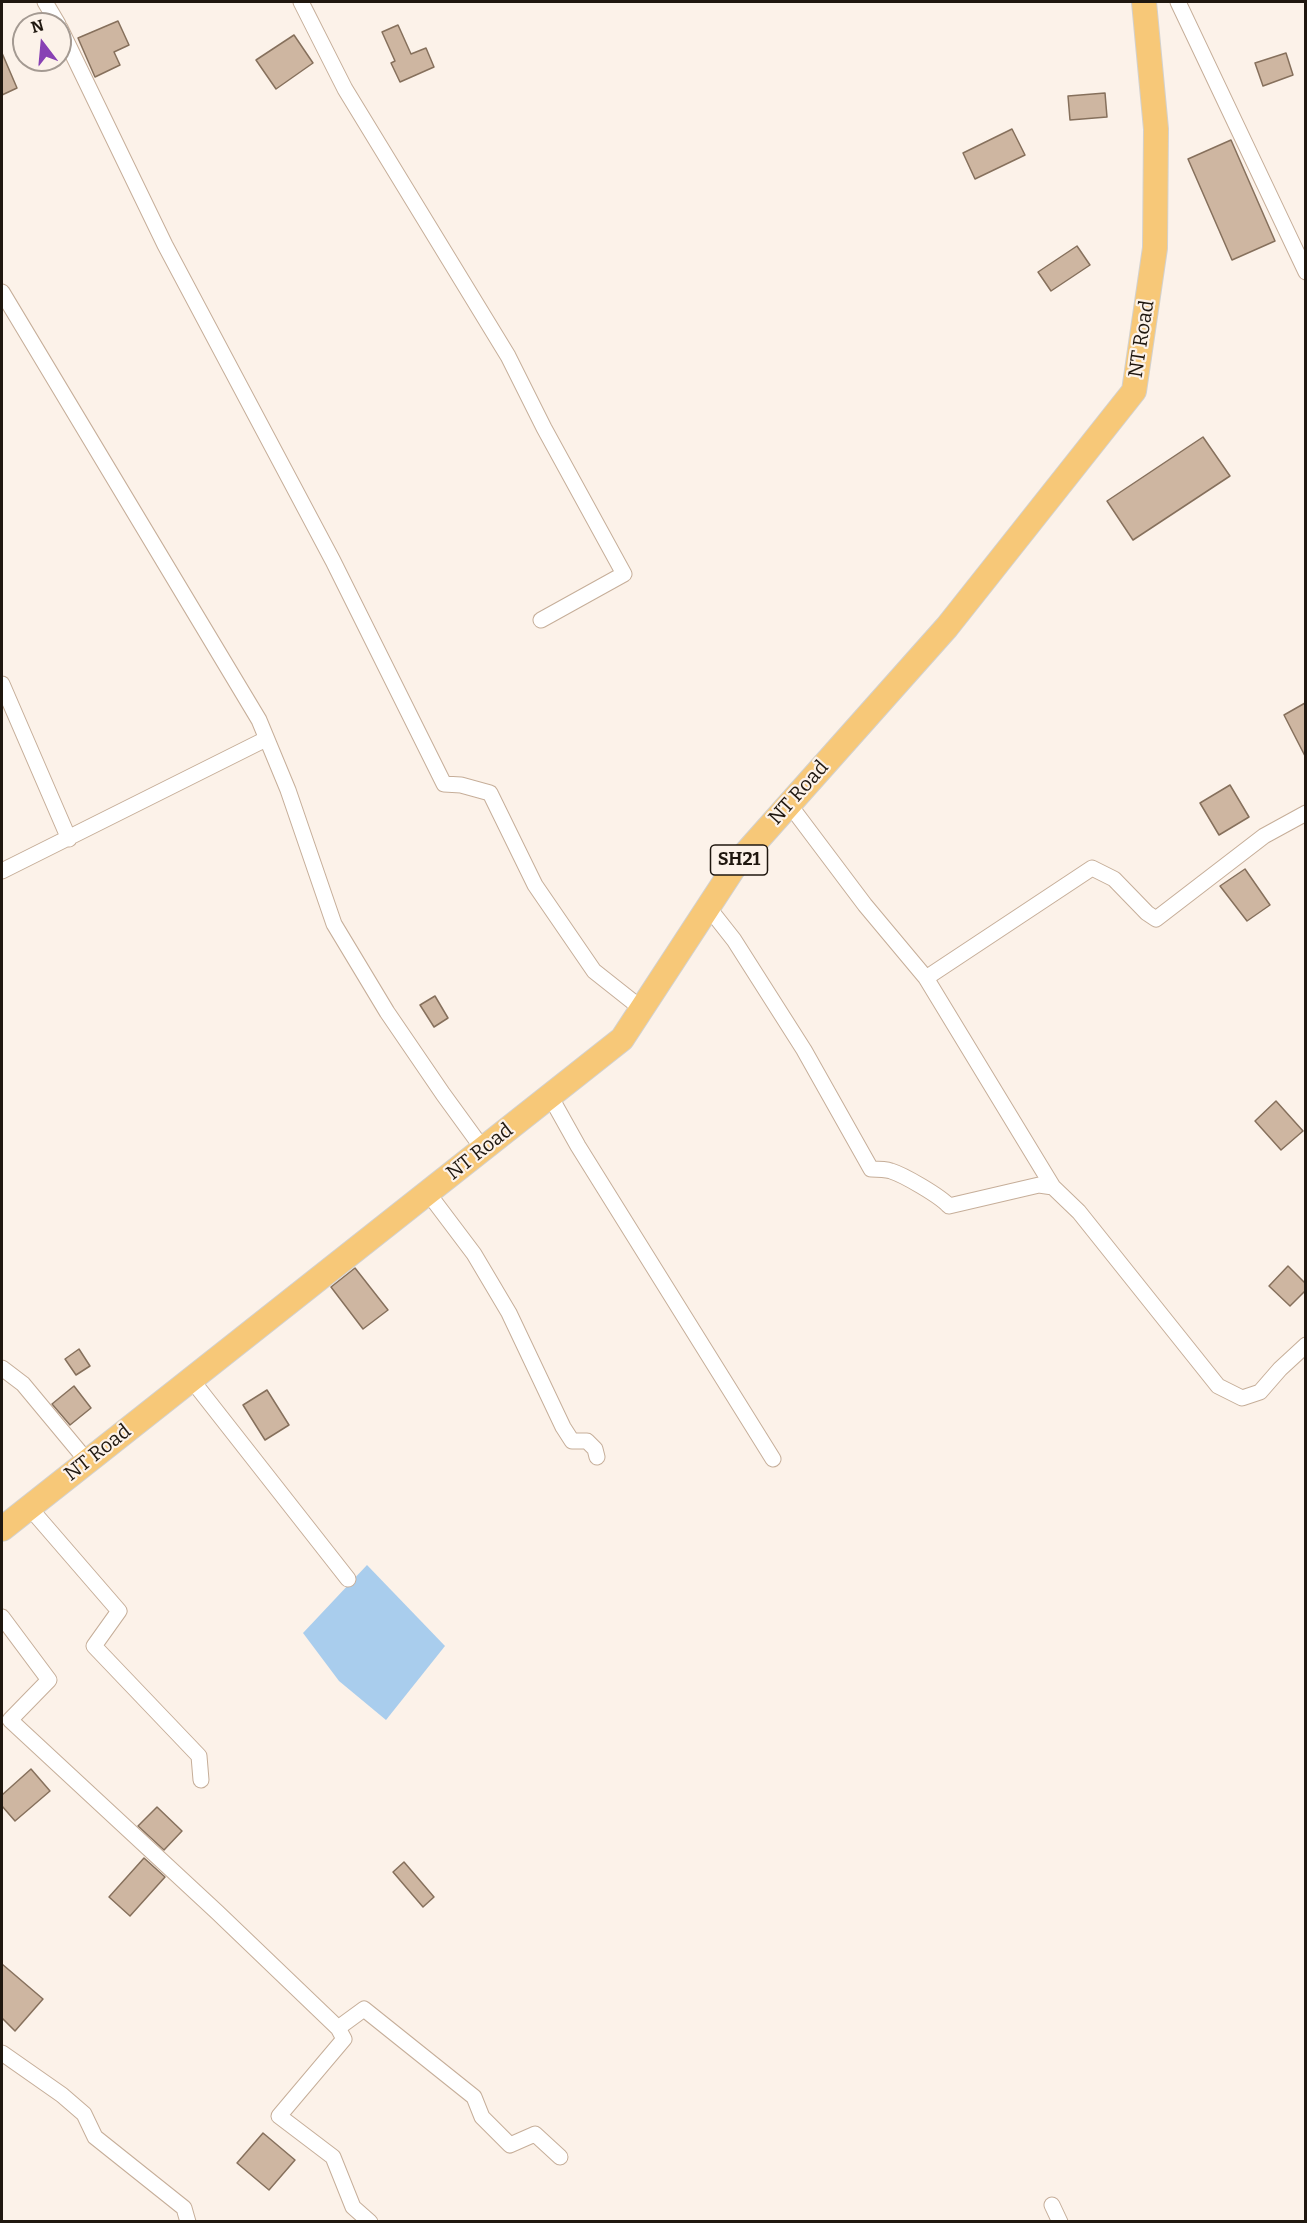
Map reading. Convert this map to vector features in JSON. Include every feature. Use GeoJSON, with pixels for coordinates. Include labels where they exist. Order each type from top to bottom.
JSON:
{"type":"FeatureCollection","features":[{"type":"Feature","properties":{"kind":"main road","name":"NT Road"},"geometry":{"type":"LineString","coordinates":[[2,1529],[622,1039],[737,863],[947,627],[1134,391],[1155,248],[1156,129],[1144,2]]}},
{"type":"Feature","properties":{"kind":"street"},"geometry":{"type":"LineString","coordinates":[[301,2],[345,89],[508,356],[544,428],[624,574],[541,620]]}},
{"type":"Feature","properties":{"kind":"street"},"geometry":{"type":"LineString","coordinates":[[1178,2],[1305,272]]}},
{"type":"Feature","properties":{"kind":"street"},"geometry":{"type":"LineString","coordinates":[[72,53],[165,245],[333,561],[444,784],[461,785],[490,793],[535,885],[594,971],[642,1009]]}},
{"type":"Feature","properties":{"kind":"street"},"geometry":{"type":"LineString","coordinates":[[2,292],[259,720],[288,790],[334,924],[387,1012],[483,1149]]}},
{"type":"Feature","properties":{"kind":"street"},"geometry":{"type":"LineString","coordinates":[[2,684],[69,839]]}},
{"type":"Feature","properties":{"kind":"street"},"geometry":{"type":"LineString","coordinates":[[2,871],[266,739]]}},
{"type":"Feature","properties":{"kind":"street"},"geometry":{"type":"LineString","coordinates":[[789,804],[865,905],[926,978],[1053,1187],[1079,1212],[1218,1386],[1242,1398],[1260,1392],[1305,1345]]}},
{"type":"Feature","properties":{"kind":"street"},"geometry":{"type":"LineString","coordinates":[[926,978],[1092,868],[1114,879],[1147,913],[1156,919],[1264,836],[1305,813]]}},
{"type":"Feature","properties":{"kind":"street"},"geometry":{"type":"LineString","coordinates":[[708,907],[734,940],[804,1050],[871,1169],[890,1170],[941,1197],[949,1206],[1039,1185],[1053,1187]]}},
{"type":"Feature","properties":{"kind":"street"},"geometry":{"type":"LineString","coordinates":[[550,1096],[578,1146],[773,1459]]}},
{"type":"Feature","properties":{"kind":"street"},"geometry":{"type":"LineString","coordinates":[[428,1193],[474,1254],[509,1313],[563,1427],[572,1441],[587,1441],[595,1449],[597,1457]]}},
{"type":"Feature","properties":{"kind":"street"},"geometry":{"type":"LineString","coordinates":[[2,1368],[23,1384],[87,1461]]}},
{"type":"Feature","properties":{"kind":"street"},"geometry":{"type":"LineString","coordinates":[[191,1379],[348,1580]]}},
{"type":"Feature","properties":{"kind":"street"},"geometry":{"type":"LineString","coordinates":[[29,1507],[120,1611],[94,1646],[199,1756],[201,1780]]}},
{"type":"Feature","properties":{"kind":"street"},"geometry":{"type":"LineString","coordinates":[[2,1617],[49,1680],[10,1720],[338,2028],[344,2039],[279,2116],[333,2157],[353,2207],[370,2222]]}},
{"type":"Feature","properties":{"kind":"street"},"geometry":{"type":"LineString","coordinates":[[338,2028],[364,2009],[474,2097],[482,2117],[510,2145],[535,2134],[560,2157]]}},
{"type":"Feature","properties":{"kind":"street"},"geometry":{"type":"LineString","coordinates":[[2,2053],[62,2095],[84,2114],[96,2137],[184,2208],[188,2222]]}},
{"type":"Feature","properties":{"kind":"street"},"geometry":{"type":"LineString","coordinates":[[1052,2205],[1060,2222]]}},
{"type":"Feature","properties":{"kind":"water"},"geometry":{"type":"Polygon","coordinates":[[[367,1565],[445,1646],[386,1720],[339,1681],[303,1633],[367,1565]]]}},
{"type":"Feature","properties":{"kind":"building"},"geometry":{"type":"Polygon","coordinates":[[[118,21],[129,45],[114,52],[120,65],[95,77],[78,38],[118,21]]]}},
{"type":"Feature","properties":{"kind":"building"},"geometry":{"type":"Polygon","coordinates":[[[398,25],[411,54],[426,48],[434,67],[400,82],[391,63],[395,61],[382,32],[398,25]]]}},
{"type":"Feature","properties":{"kind":"building"},"geometry":{"type":"Polygon","coordinates":[[[294,35],[313,63],[276,89],[256,60],[294,35]]]}},
{"type":"Feature","properties":{"kind":"building"},"geometry":{"type":"Polygon","coordinates":[[[2,53],[17,88],[2,95],[2,53]]]}},
{"type":"Feature","properties":{"kind":"building"},"geometry":{"type":"Polygon","coordinates":[[[1286,53],[1293,75],[1263,86],[1255,63],[1286,53]]]}},
{"type":"Feature","properties":{"kind":"building"},"geometry":{"type":"Polygon","coordinates":[[[1105,93],[1107,117],[1070,120],[1068,96],[1105,93]]]}},
{"type":"Feature","properties":{"kind":"building"},"geometry":{"type":"Polygon","coordinates":[[[1012,129],[1025,155],[975,179],[963,153],[1012,129]]]}},
{"type":"Feature","properties":{"kind":"building"},"geometry":{"type":"Polygon","coordinates":[[[1231,140],[1275,241],[1232,260],[1188,159],[1231,140]]]}},
{"type":"Feature","properties":{"kind":"building"},"geometry":{"type":"Polygon","coordinates":[[[1077,246],[1090,265],[1051,291],[1038,272],[1077,246]]]}},
{"type":"Feature","properties":{"kind":"building"},"geometry":{"type":"Polygon","coordinates":[[[1203,437],[1230,476],[1133,540],[1107,501],[1203,437]]]}},
{"type":"Feature","properties":{"kind":"building"},"geometry":{"type":"Polygon","coordinates":[[[1305,703],[1305,756],[1284,715],[1305,703]]]}},
{"type":"Feature","properties":{"kind":"building"},"geometry":{"type":"Polygon","coordinates":[[[1230,785],[1249,817],[1219,835],[1200,803],[1230,785]]]}},
{"type":"Feature","properties":{"kind":"building"},"geometry":{"type":"Polygon","coordinates":[[[1245,869],[1270,905],[1247,921],[1220,886],[1245,869]]]}},
{"type":"Feature","properties":{"kind":"building"},"geometry":{"type":"Polygon","coordinates":[[[435,996],[448,1018],[434,1027],[420,1005],[435,996]]]}},
{"type":"Feature","properties":{"kind":"building"},"geometry":{"type":"Polygon","coordinates":[[[1276,1101],[1303,1131],[1281,1150],[1255,1121],[1276,1101]]]}},
{"type":"Feature","properties":{"kind":"building"},"geometry":{"type":"Polygon","coordinates":[[[1288,1266],[1305,1283],[1305,1291],[1290,1306],[1269,1286],[1288,1266]]]}},
{"type":"Feature","properties":{"kind":"building"},"geometry":{"type":"Polygon","coordinates":[[[355,1268],[388,1310],[363,1329],[331,1287],[355,1268]]]}},
{"type":"Feature","properties":{"kind":"building"},"geometry":{"type":"Polygon","coordinates":[[[79,1349],[90,1366],[76,1375],[65,1359],[79,1349]]]}},
{"type":"Feature","properties":{"kind":"building"},"geometry":{"type":"Polygon","coordinates":[[[74,1386],[91,1408],[70,1425],[52,1404],[74,1386]]]}},
{"type":"Feature","properties":{"kind":"building"},"geometry":{"type":"Polygon","coordinates":[[[267,1390],[289,1425],[265,1440],[243,1405],[267,1390]]]}},
{"type":"Feature","properties":{"kind":"building"},"geometry":{"type":"Polygon","coordinates":[[[31,1769],[50,1791],[15,1821],[2,1806],[2,1795],[31,1769]]]}},
{"type":"Feature","properties":{"kind":"building"},"geometry":{"type":"Polygon","coordinates":[[[157,1807],[182,1831],[164,1850],[138,1826],[157,1807]]]}},
{"type":"Feature","properties":{"kind":"building"},"geometry":{"type":"Polygon","coordinates":[[[144,1858],[165,1877],[130,1916],[109,1897],[144,1858]]]}},
{"type":"Feature","properties":{"kind":"building"},"geometry":{"type":"Polygon","coordinates":[[[404,1862],[434,1897],[423,1907],[393,1872],[404,1862]]]}},
{"type":"Feature","properties":{"kind":"building"},"geometry":{"type":"Polygon","coordinates":[[[2,1964],[43,1999],[15,2031],[2,2018],[2,1964]]]}},
{"type":"Feature","properties":{"kind":"building"},"geometry":{"type":"Polygon","coordinates":[[[263,2133],[295,2160],[269,2190],[237,2163],[263,2133]]]}}]}
